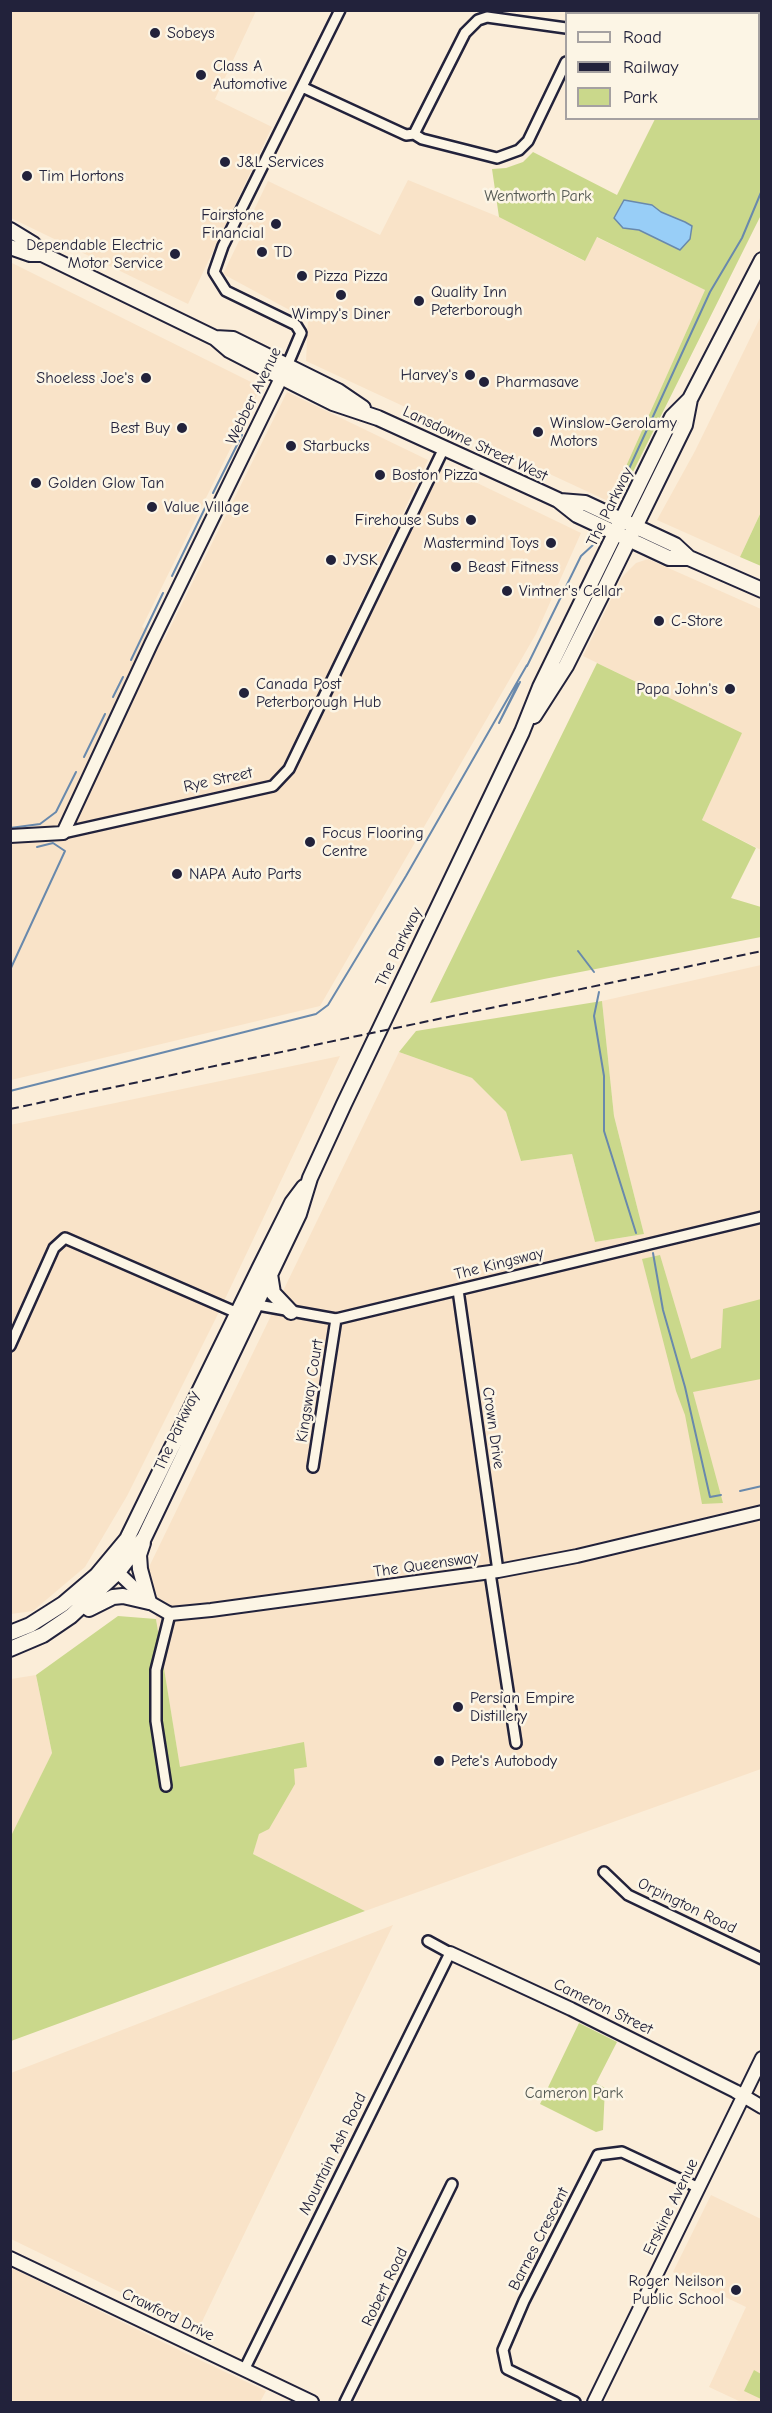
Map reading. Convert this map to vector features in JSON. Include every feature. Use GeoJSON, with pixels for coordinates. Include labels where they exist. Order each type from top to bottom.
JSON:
{"type":"FeatureCollection","features":[{"type":"Feature","properties":{"kind":"main road","name":"Lansdowne Street West"},"geometry":{"type":"LineString","coordinates":[[10,230],[33,244],[42,254],[215,338],[229,351],[284,371],[333,403],[378,418],[558,500],[578,515],[625,529],[669,558],[689,558],[762,590]]}},
{"type":"Feature","properties":{"kind":"main road","name":"Lansdowne Street West"},"geometry":{"type":"LineString","coordinates":[[10,247],[30,254],[42,254]]}},
{"type":"Feature","properties":{"kind":"main road","name":"The Parkway"},"geometry":{"type":"LineString","coordinates":[[10,1633],[30,1625],[113,1568],[246,1310],[270,1274],[299,1214],[310,1178],[377,1032],[522,732],[566,666],[672,417],[690,399],[762,260]]}},
{"type":"Feature","properties":{"kind":"main road","name":"The Parkway"},"geometry":{"type":"LineString","coordinates":[[10,1649],[35,1639],[62,1623],[86,1603],[113,1568],[144,1538],[292,1203],[310,1178]]}},
{"type":"Feature","properties":{"kind":"main road"},"geometry":{"type":"LineString","coordinates":[[270,1274],[273,1293],[291,1312]]}},
{"type":"Feature","properties":{"kind":"main road"},"geometry":{"type":"LineString","coordinates":[[62,1623],[113,1597],[123,1596],[150,1602],[140,1569],[139,1555],[144,1538]]}},
{"type":"Feature","properties":{"kind":"street","name":"Webber Avenue"},"geometry":{"type":"LineString","coordinates":[[63,833],[301,333],[296,325],[226,291],[214,272],[223,246],[339,10]]}},
{"type":"Feature","properties":{"kind":"street"},"geometry":{"type":"LineString","coordinates":[[414,134],[465,33],[478,20],[487,18],[565,28]]}},
{"type":"Feature","properties":{"kind":"street"},"geometry":{"type":"LineString","coordinates":[[302,87],[406,135],[414,134],[422,139],[497,158],[519,150],[528,141],[565,66]]}},
{"type":"Feature","properties":{"kind":"street","name":"Rye Street"},"geometry":{"type":"LineString","coordinates":[[10,836],[63,833],[273,786],[289,769],[444,448]]}},
{"type":"Feature","properties":{"kind":"street","name":"The Kingsway"},"geometry":{"type":"LineString","coordinates":[[10,1346],[54,1248],[64,1238],[246,1310],[291,1312],[336,1319],[762,1217]]}},
{"type":"Feature","properties":{"kind":"street","name":"Crown Drive"},"geometry":{"type":"LineString","coordinates":[[458,1290],[516,1743]]}},
{"type":"Feature","properties":{"kind":"street","name":"Kingsway Court"},"geometry":{"type":"LineString","coordinates":[[313,1467],[336,1319]]}},
{"type":"Feature","properties":{"kind":"street","name":"The Queensway"},"geometry":{"type":"LineString","coordinates":[[170,1614],[494,1572],[577,1556],[762,1512]]}},
{"type":"Feature","properties":{"kind":"street"},"geometry":{"type":"LineString","coordinates":[[113,1568],[150,1602],[170,1614],[156,1670],[156,1721],[166,1786]]}},
{"type":"Feature","properties":{"kind":"street","name":"Orpington Road"},"geometry":{"type":"LineString","coordinates":[[604,1872],[627,1895],[762,1959]]}},
{"type":"Feature","properties":{"kind":"street","name":"Cameron Street"},"geometry":{"type":"LineString","coordinates":[[428,1941],[571,2009],[762,2107]]}},
{"type":"Feature","properties":{"kind":"street","name":"Mountain Ash Road"},"geometry":{"type":"LineString","coordinates":[[244,2370],[450,1953]]}},
{"type":"Feature","properties":{"kind":"street","name":"Erskine Avenue"},"geometry":{"type":"LineString","coordinates":[[594,2403],[762,2058]]}},
{"type":"Feature","properties":{"kind":"street","name":"Barnes Crescent"},"geometry":{"type":"LineString","coordinates":[[575,2403],[507,2369],[503,2350],[598,2155],[622,2152],[699,2188]]}},
{"type":"Feature","properties":{"kind":"street","name":"Robert Road"},"geometry":{"type":"LineString","coordinates":[[345,2403],[452,2184]]}},
{"type":"Feature","properties":{"kind":"street","name":"Crawford Drive"},"geometry":{"type":"LineString","coordinates":[[10,2258],[312,2403]]}},
{"type":"Feature","properties":{"kind":"shaded area"},"geometry":{"type":"Polygon","coordinates":[[[10,11],[256,11],[215,99],[272,127],[188,304],[11,218],[10,11]]]}},
{"type":"Feature","properties":{"kind":"shaded area"},"geometry":{"type":"Polygon","coordinates":[[[408,180],[499,217],[584,261],[596,237],[705,290],[610,502],[306,361],[308,320],[223,274],[268,181],[380,235],[408,180]]]}},
{"type":"Feature","properties":{"kind":"shaded area"},"geometry":{"type":"Polygon","coordinates":[[[10,262],[261,387],[142,627],[164,640],[287,392],[428,460],[342,642],[355,648],[442,466],[581,533],[536,634],[320,1006],[11,1080],[10,262]]]}},
{"type":"Feature","properties":{"kind":"shaded area"},"geometry":{"type":"Polygon","coordinates":[[[761,316],[761,512],[740,557],[657,520],[695,451],[761,316]]]}},
{"type":"Feature","properties":{"kind":"shaded area"},"geometry":{"type":"Polygon","coordinates":[[[648,559],[761,609],[761,850],[702,820],[741,733],[583,656],[622,577],[636,563],[648,559]]]}},
{"type":"Feature","properties":{"kind":"shaded area"},"geometry":{"type":"Polygon","coordinates":[[[761,965],[761,1769],[365,1911],[253,1854],[282,1746],[180,1768],[148,1569],[399,1052],[472,1078],[506,1112],[521,1161],[572,1154],[595,1242],[644,1234],[614,1116],[602,1001],[761,965]]]}},
{"type":"Feature","properties":{"kind":"shaded area"},"geometry":{"type":"Polygon","coordinates":[[[340,1056],[216,1318],[127,1496],[85,1567],[33,1611],[11,1614],[10,1125],[340,1056]]]}},
{"type":"Feature","properties":{"kind":"shaded area"},"geometry":{"type":"Polygon","coordinates":[[[36,1675],[52,1753],[11,1838],[11,1679],[36,1675]]]}},
{"type":"Feature","properties":{"kind":"shaded area"},"geometry":{"type":"Polygon","coordinates":[[[393,1925],[198,2330],[11,2239],[11,2073],[393,1925]]]}},
{"type":"Feature","properties":{"kind":"shaded area","name":"Roger Neilson Public School"},"geometry":{"type":"Polygon","coordinates":[[[711,2195],[761,2219],[761,2402],[741,2402],[709,2387],[746,2307],[673,2272],[711,2195]]]}},
{"type":"Feature","properties":{"kind":"shaded area"},"geometry":{"type":"Polygon","coordinates":[[[10,2267],[266,2391],[260,2402],[11,2402],[10,2267]]]}},
{"type":"Feature","properties":{"kind":"green space","name":"Wentworth Park"},"geometry":{"type":"Polygon","coordinates":[[[761,11],[761,215],[621,496],[614,493],[705,290],[597,237],[585,261],[499,217],[492,169],[506,168],[523,162],[533,152],[617,195],[654,120],[760,120],[760,12],[708,12],[761,11]]]}},
{"type":"Feature","properties":{"kind":"green space"},"geometry":{"type":"Polygon","coordinates":[[[761,512],[762,566],[740,557],[761,512]]]}},
{"type":"Feature","properties":{"kind":"green space"},"geometry":{"type":"Polygon","coordinates":[[[597,663],[742,733],[702,820],[756,848],[731,898],[761,907],[761,937],[430,1003],[597,663]]]}},
{"type":"Feature","properties":{"kind":"green space"},"geometry":{"type":"Polygon","coordinates":[[[602,1001],[614,1116],[644,1234],[595,1242],[572,1154],[521,1161],[506,1112],[472,1078],[399,1052],[416,1031],[602,1001]]]}},
{"type":"Feature","properties":{"kind":"green space"},"geometry":{"type":"Polygon","coordinates":[[[660,1255],[691,1359],[721,1348],[723,1309],[761,1299],[761,1379],[693,1392],[723,1503],[702,1504],[685,1415],[676,1391],[642,1259],[660,1255]]]}},
{"type":"Feature","properties":{"kind":"green space"},"geometry":{"type":"Polygon","coordinates":[[[118,1616],[156,1619],[180,1767],[304,1742],[307,1767],[294,1769],[295,1784],[269,1829],[259,1834],[253,1854],[365,1911],[11,2041],[10,1838],[52,1753],[36,1675],[118,1616]]]}},
{"type":"Feature","properties":{"kind":"green space","name":"Cameron Park"},"geometry":{"type":"Polygon","coordinates":[[[579,2023],[617,2042],[596,2083],[605,2088],[603,2130],[596,2132],[540,2104],[579,2023]]]}},
{"type":"Feature","properties":{"kind":"green space"},"geometry":{"type":"Polygon","coordinates":[[[754,2370],[761,2374],[761,2399],[744,2391],[754,2370]]]}},
{"type":"Feature","properties":{"kind":"water"},"geometry":{"type":"Polygon","coordinates":[[[624,200],[652,205],[661,212],[692,226],[690,239],[680,250],[639,230],[623,228],[614,218],[624,200]]]}},
{"type":"Feature","properties":{"kind":"waterway"},"geometry":{"type":"LineString","coordinates":[[617,495],[710,292],[742,238],[762,190]]}},
{"type":"Feature","properties":{"kind":"waterway"},"geometry":{"type":"LineString","coordinates":[[213,493],[242,435]]}},
{"type":"Feature","properties":{"kind":"waterway"},"geometry":{"type":"LineString","coordinates":[[172,576],[206,506]]}},
{"type":"Feature","properties":{"kind":"waterway"},"geometry":{"type":"LineString","coordinates":[[527,666],[581,556],[593,545]]}},
{"type":"Feature","properties":{"kind":"waterway"},"geometry":{"type":"LineString","coordinates":[[131,660],[163,593]]}},
{"type":"Feature","properties":{"kind":"waterway"},"geometry":{"type":"LineString","coordinates":[[10,1091],[316,1014],[328,1005],[406,876],[527,665]]}},
{"type":"Feature","properties":{"kind":"waterway"},"geometry":{"type":"LineString","coordinates":[[113,697],[123,677]]}},
{"type":"Feature","properties":{"kind":"waterway"},"geometry":{"type":"LineString","coordinates":[[518,684],[499,723],[520,682]]}},
{"type":"Feature","properties":{"kind":"waterway"},"geometry":{"type":"LineString","coordinates":[[84,757],[105,714]]}},
{"type":"Feature","properties":{"kind":"waterway"},"geometry":{"type":"LineString","coordinates":[[10,828],[40,824],[56,812],[76,772]]}},
{"type":"Feature","properties":{"kind":"waterway"},"geometry":{"type":"LineString","coordinates":[[10,970],[65,851],[53,843],[37,847]]}},
{"type":"Feature","properties":{"kind":"waterway"},"geometry":{"type":"LineString","coordinates":[[578,951],[594,972]]}},
{"type":"Feature","properties":{"kind":"waterway"},"geometry":{"type":"LineString","coordinates":[[599,992],[594,1016],[604,1076],[604,1131],[636,1233]]}},
{"type":"Feature","properties":{"kind":"waterway"},"geometry":{"type":"LineString","coordinates":[[653,1253],[663,1310],[685,1387],[710,1497],[721,1495]]}},
{"type":"Feature","properties":{"kind":"waterway"},"geometry":{"type":"LineString","coordinates":[[740,1491],[762,1486]]}},
{"type":"Feature","properties":{"kind":"railway"},"geometry":{"type":"LineString","coordinates":[[10,1109],[762,951]]}},
{"type":"Feature","properties":{"kind":"place","name":"Sobeys"},"geometry":{"type":"Point","coordinates":[155,33]}},
{"type":"Feature","properties":{"kind":"place","name":"Class A Automotive"},"geometry":{"type":"Point","coordinates":[201,75]}},
{"type":"Feature","properties":{"kind":"place","name":"J&L Services"},"geometry":{"type":"Point","coordinates":[225,162]}},
{"type":"Feature","properties":{"kind":"place","name":"Tim Hortons"},"geometry":{"type":"Point","coordinates":[27,176]}},
{"type":"Feature","properties":{"kind":"place","name":"Fairstone Financial"},"geometry":{"type":"Point","coordinates":[276,224]}},
{"type":"Feature","properties":{"kind":"place","name":"TD"},"geometry":{"type":"Point","coordinates":[262,252]}},
{"type":"Feature","properties":{"kind":"place","name":"Dependable Electric Motor Service"},"geometry":{"type":"Point","coordinates":[175,254]}},
{"type":"Feature","properties":{"kind":"place","name":"Pizza Pizza"},"geometry":{"type":"Point","coordinates":[302,276]}},
{"type":"Feature","properties":{"kind":"place","name":"Wimpy's Diner"},"geometry":{"type":"Point","coordinates":[341,295]}},
{"type":"Feature","properties":{"kind":"place","name":"Quality Inn Peterborough"},"geometry":{"type":"Point","coordinates":[419,301]}},
{"type":"Feature","properties":{"kind":"place","name":"Harvey's"},"geometry":{"type":"Point","coordinates":[470,375]}},
{"type":"Feature","properties":{"kind":"place","name":"Shoeless Joe's"},"geometry":{"type":"Point","coordinates":[146,378]}},
{"type":"Feature","properties":{"kind":"place","name":"Pharmasave"},"geometry":{"type":"Point","coordinates":[484,382]}},
{"type":"Feature","properties":{"kind":"place","name":"Best Buy"},"geometry":{"type":"Point","coordinates":[182,428]}},
{"type":"Feature","properties":{"kind":"place","name":"Winslow-Gerolamy Motors"},"geometry":{"type":"Point","coordinates":[538,432]}},
{"type":"Feature","properties":{"kind":"place","name":"Starbucks"},"geometry":{"type":"Point","coordinates":[291,446]}},
{"type":"Feature","properties":{"kind":"place","name":"Boston Pizza"},"geometry":{"type":"Point","coordinates":[380,475]}},
{"type":"Feature","properties":{"kind":"place","name":"Golden Glow Tan"},"geometry":{"type":"Point","coordinates":[36,483]}},
{"type":"Feature","properties":{"kind":"place","name":"Value Village"},"geometry":{"type":"Point","coordinates":[152,507]}},
{"type":"Feature","properties":{"kind":"place","name":"Firehouse Subs"},"geometry":{"type":"Point","coordinates":[471,520]}},
{"type":"Feature","properties":{"kind":"place","name":"Mastermind Toys"},"geometry":{"type":"Point","coordinates":[551,543]}},
{"type":"Feature","properties":{"kind":"place","name":"JYSK"},"geometry":{"type":"Point","coordinates":[331,560]}},
{"type":"Feature","properties":{"kind":"place","name":"Beast Fitness"},"geometry":{"type":"Point","coordinates":[456,567]}},
{"type":"Feature","properties":{"kind":"place","name":"Vintner's Cellar"},"geometry":{"type":"Point","coordinates":[507,591]}},
{"type":"Feature","properties":{"kind":"place","name":"C-Store"},"geometry":{"type":"Point","coordinates":[659,621]}},
{"type":"Feature","properties":{"kind":"place","name":"Papa John's"},"geometry":{"type":"Point","coordinates":[730,689]}},
{"type":"Feature","properties":{"kind":"place","name":"Canada Post Peterborough Hub"},"geometry":{"type":"Point","coordinates":[244,693]}},
{"type":"Feature","properties":{"kind":"place","name":"Focus Flooring Centre"},"geometry":{"type":"Point","coordinates":[310,842]}},
{"type":"Feature","properties":{"kind":"place","name":"NAPA Auto Parts"},"geometry":{"type":"Point","coordinates":[177,874]}},
{"type":"Feature","properties":{"kind":"place","name":"Persian Empire Distillery"},"geometry":{"type":"Point","coordinates":[458,1707]}},
{"type":"Feature","properties":{"kind":"place","name":"Pete's Autobody"},"geometry":{"type":"Point","coordinates":[439,1761]}},
{"type":"Feature","properties":{"kind":"place","name":"Roger Neilson Public School"},"geometry":{"type":"Point","coordinates":[736,2290]}}]}
